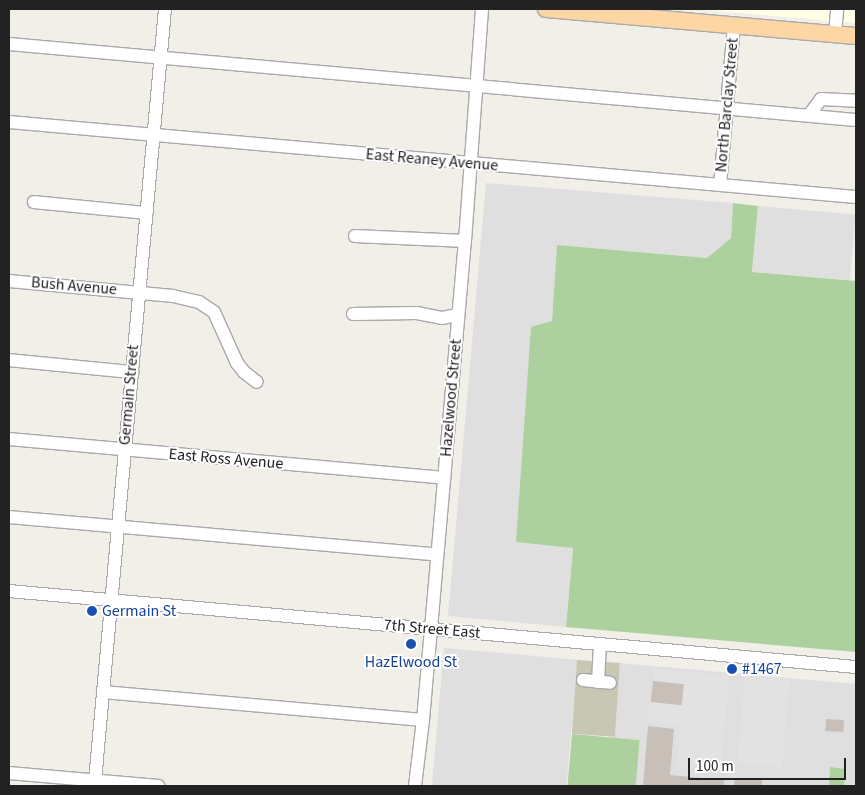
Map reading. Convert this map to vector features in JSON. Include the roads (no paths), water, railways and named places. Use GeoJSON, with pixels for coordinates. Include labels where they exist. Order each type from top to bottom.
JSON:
{"type":"FeatureCollection","features":[{"type":"Feature","properties":{"kind":"main road"},"geometry":{"type":"LineString","coordinates":[[546,9],[856,36]]}},
{"type":"Feature","properties":{"kind":"street","name":"Germain Street"},"geometry":{"type":"LineString","coordinates":[[95,780],[165,9]]}},
{"type":"Feature","properties":{"kind":"street","name":"Hazelwood Street"},"geometry":{"type":"LineString","coordinates":[[415,786],[423,720],[436,554],[472,164],[482,9]]}},
{"type":"Feature","properties":{"kind":"street"},"geometry":{"type":"LineString","coordinates":[[835,34],[837,9]]}},
{"type":"Feature","properties":{"kind":"street","name":"North Barclay Street"},"geometry":{"type":"LineString","coordinates":[[720,185],[734,25]]}},
{"type":"Feature","properties":{"kind":"street"},"geometry":{"type":"LineString","coordinates":[[9,44],[856,120]]}},
{"type":"Feature","properties":{"kind":"street"},"geometry":{"type":"LineString","coordinates":[[809,115],[821,100],[856,101]]}},
{"type":"Feature","properties":{"kind":"street","name":"East Reaney Avenue"},"geometry":{"type":"LineString","coordinates":[[9,122],[856,197]]}},
{"type":"Feature","properties":{"kind":"street"},"geometry":{"type":"LineString","coordinates":[[34,202],[146,213]]}},
{"type":"Feature","properties":{"kind":"street"},"geometry":{"type":"LineString","coordinates":[[355,236],[465,241]]}},
{"type":"Feature","properties":{"kind":"street","name":"Bush Avenue"},"geometry":{"type":"LineString","coordinates":[[9,280],[186,298],[207,306],[220,321],[237,363],[244,372],[257,382]]}},
{"type":"Feature","properties":{"kind":"street"},"geometry":{"type":"LineString","coordinates":[[353,314],[416,313],[442,318],[458,315]]}},
{"type":"Feature","properties":{"kind":"street"},"geometry":{"type":"LineString","coordinates":[[9,360],[132,372]]}},
{"type":"Feature","properties":{"kind":"street","name":"East Ross Avenue"},"geometry":{"type":"LineString","coordinates":[[9,439],[444,478]]}},
{"type":"Feature","properties":{"kind":"street"},"geometry":{"type":"LineString","coordinates":[[9,517],[436,554]]}},
{"type":"Feature","properties":{"kind":"street","name":"7th Street East"},"geometry":{"type":"LineString","coordinates":[[9,590],[856,667]]}},
{"type":"Feature","properties":{"kind":"street"},"geometry":{"type":"LineString","coordinates":[[583,680],[604,682],[600,645]]}},
{"type":"Feature","properties":{"kind":"street"},"geometry":{"type":"LineString","coordinates":[[103,692],[423,720]]}},
{"type":"Feature","properties":{"kind":"street"},"geometry":{"type":"LineString","coordinates":[[9,773],[158,786]]}},
{"type":"Feature","properties":{"kind":"place","name":"Germain St"},"geometry":{"type":"Point","coordinates":[92,611]}},
{"type":"Feature","properties":{"kind":"place","name":"HazElwood St"},"geometry":{"type":"Point","coordinates":[411,644]}},
{"type":"Feature","properties":{"kind":"place","name":"#1467"},"geometry":{"type":"Point","coordinates":[732,669]}}]}
